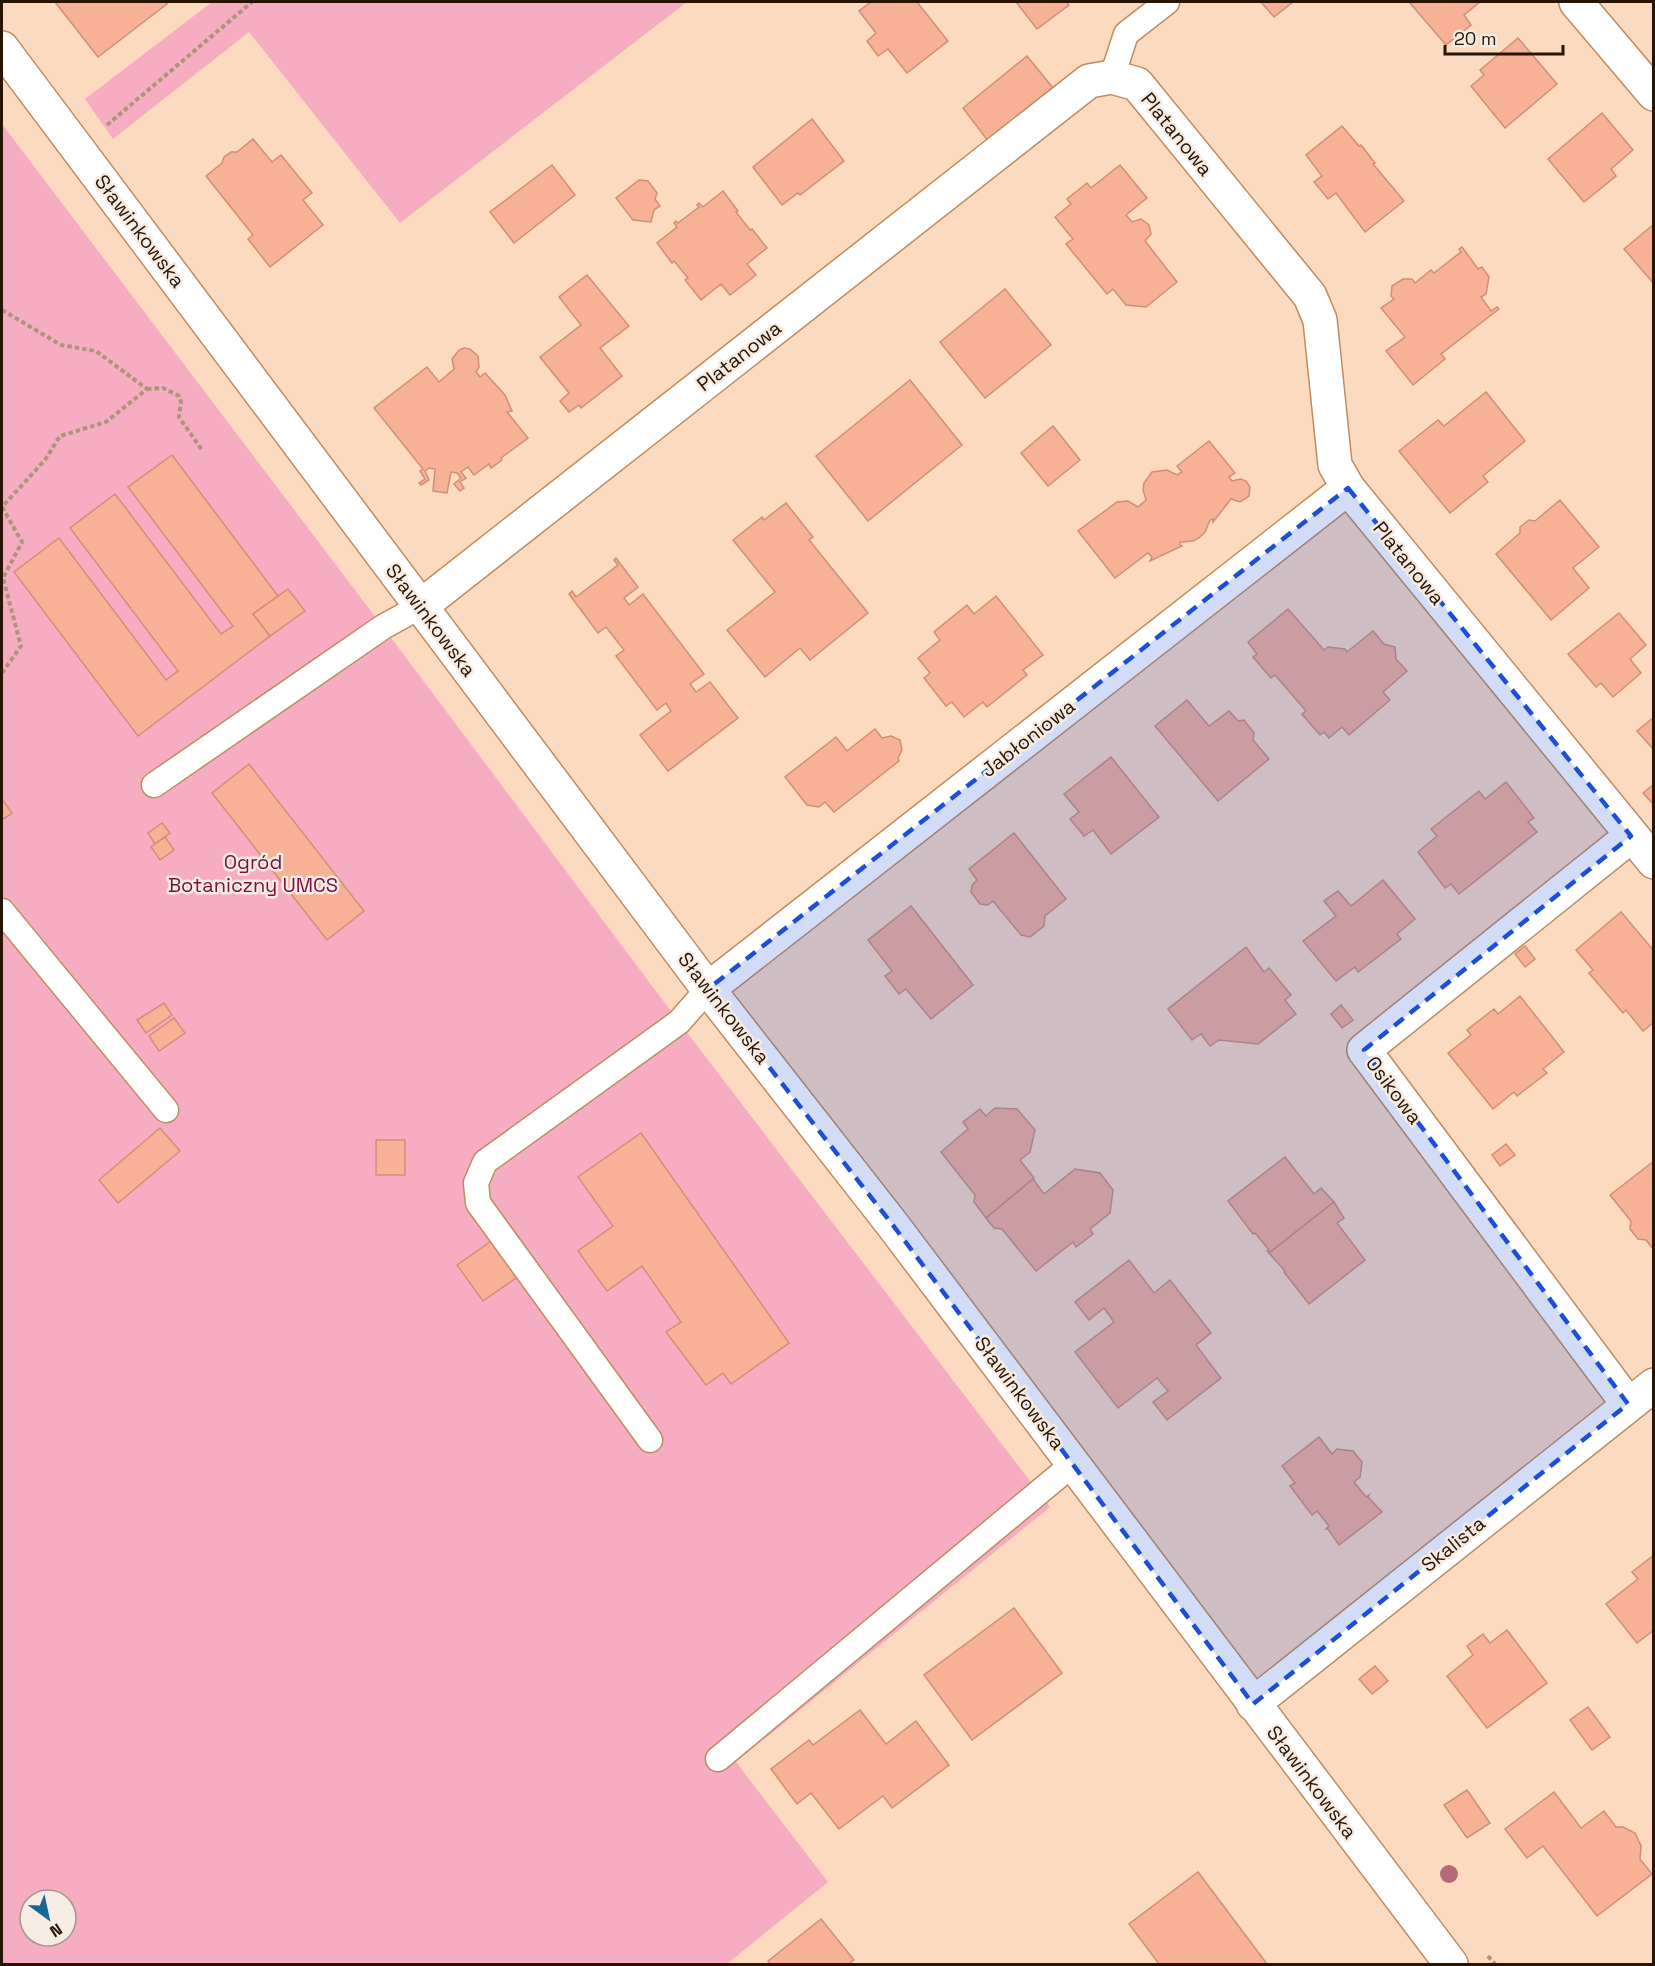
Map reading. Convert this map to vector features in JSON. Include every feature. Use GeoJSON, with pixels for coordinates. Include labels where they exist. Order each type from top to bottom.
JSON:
{"type":"FeatureCollection","features":[{"type":"Feature","properties":{"kind":"street"},"geometry":{"type":"LineString","coordinates":[[1576,2],[1653,94]]}},
{"type":"Feature","properties":{"kind":"street","name":"Sławinkowska"},"geometry":{"type":"LineString","coordinates":[[2,48],[708,989],[892,1224],[1451,1965]]}},
{"type":"Feature","properties":{"kind":"street","name":"Platanowa"},"geometry":{"type":"LineString","coordinates":[[421,606],[1089,81],[1112,77],[1137,84],[1310,296],[1320,320],[1335,465],[1348,488],[1653,862]]}},
{"type":"Feature","properties":{"kind":"street","name":"Jabłoniowa"},"geometry":{"type":"LineString","coordinates":[[708,989],[1348,488]]}},
{"type":"Feature","properties":{"kind":"street","name":"Osikowa"},"geometry":{"type":"LineString","coordinates":[[1628,1404],[1364,1050],[1631,836]]}},
{"type":"Feature","properties":{"kind":"street","name":"Skalista"},"geometry":{"type":"LineString","coordinates":[[1253,1704],[1653,1385]]}},
{"type":"Feature","properties":{"kind":"lane"},"geometry":{"type":"LineString","coordinates":[[1112,77],[1126,34],[1167,2]]}},
{"type":"Feature","properties":{"kind":"lane"},"geometry":{"type":"LineString","coordinates":[[154,784],[383,627],[421,606]]}},
{"type":"Feature","properties":{"kind":"lane"},"geometry":{"type":"LineString","coordinates":[[3,916],[166,1110]]}},
{"type":"Feature","properties":{"kind":"lane"},"geometry":{"type":"LineString","coordinates":[[650,1440],[478,1203],[476,1183],[485,1162],[679,1022],[708,989]]}},
{"type":"Feature","properties":{"kind":"lane"},"geometry":{"type":"LineString","coordinates":[[718,1759],[1073,1464]]}},
{"type":"Feature","properties":{"kind":"path"},"geometry":{"type":"LineString","coordinates":[[73,141],[106,126],[252,2]]}},
{"type":"Feature","properties":{"kind":"path"},"geometry":{"type":"LineString","coordinates":[[2,310],[61,345],[96,351],[147,389]]}},
{"type":"Feature","properties":{"kind":"path"},"geometry":{"type":"LineString","coordinates":[[2,673],[21,646],[3,578],[22,542],[2,507],[45,460],[60,436],[106,422],[147,389],[163,388],[179,396],[179,417],[202,450]]}},
{"type":"Feature","properties":{"kind":"highlighted area"},"geometry":{"type":"Polygon","coordinates":[[[1348,488],[1631,836],[1364,1050],[1628,1404],[1253,1704],[892,1224],[708,989],[1348,488]]]}},
{"type":"Feature","properties":{"kind":"green space"},"geometry":{"type":"Polygon","coordinates":[[[212,2],[687,2],[400,223],[249,32],[113,139],[85,99],[212,2]]]}},
{"type":"Feature","properties":{"kind":"green space","name":"Ogród Botaniczny UMCS"},"geometry":{"type":"Polygon","coordinates":[[[2,124],[679,1022],[1050,1507],[736,1762],[828,1882],[727,1964],[2,1964],[2,124]]]}},
{"type":"Feature","properties":{"kind":"building"},"geometry":{"type":"Polygon","coordinates":[[[55,2],[165,2],[167,4],[98,57],[55,2]]]}},
{"type":"Feature","properties":{"kind":"building"},"geometry":{"type":"Polygon","coordinates":[[[871,2],[917,2],[948,41],[907,73],[888,49],[878,56],[867,41],[876,33],[859,11],[871,2]]]}},
{"type":"Feature","properties":{"kind":"building"},"geometry":{"type":"Polygon","coordinates":[[[1016,2],[1067,2],[1069,5],[1037,29],[1016,2]]]}},
{"type":"Feature","properties":{"kind":"building"},"geometry":{"type":"Polygon","coordinates":[[[1261,2],[1293,2],[1274,17],[1261,2]]]}},
{"type":"Feature","properties":{"kind":"building"},"geometry":{"type":"Polygon","coordinates":[[[1409,2],[1480,2],[1464,15],[1471,25],[1446,45],[1409,2]]]}},
{"type":"Feature","properties":{"kind":"building"},"geometry":{"type":"Polygon","coordinates":[[[1518,38],[1557,84],[1505,128],[1471,86],[1484,75],[1480,70],[1518,38]]]}},
{"type":"Feature","properties":{"kind":"building"},"geometry":{"type":"Polygon","coordinates":[[[1027,56],[1053,88],[988,141],[963,108],[1027,56]]]}},
{"type":"Feature","properties":{"kind":"building"},"geometry":{"type":"Polygon","coordinates":[[[1602,113],[1633,150],[1611,169],[1616,176],[1584,202],[1548,159],[1602,113]]]}},
{"type":"Feature","properties":{"kind":"building"},"geometry":{"type":"Polygon","coordinates":[[[812,119],[844,161],[800,195],[798,193],[782,205],[753,167],[812,119]]]}},
{"type":"Feature","properties":{"kind":"building"},"geometry":{"type":"Polygon","coordinates":[[[1342,126],[1359,146],[1361,145],[1375,163],[1373,164],[1404,201],[1365,232],[1336,193],[1328,199],[1314,182],[1322,176],[1306,155],[1342,126]]]}},
{"type":"Feature","properties":{"kind":"building"},"geometry":{"type":"Polygon","coordinates":[[[253,139],[272,162],[281,155],[312,193],[303,200],[323,225],[270,267],[248,239],[253,235],[206,176],[222,163],[224,157],[231,152],[237,152],[253,139]]]}},
{"type":"Feature","properties":{"kind":"building"},"geometry":{"type":"Polygon","coordinates":[[[552,165],[575,195],[514,243],[490,212],[552,165]]]}},
{"type":"Feature","properties":{"kind":"building"},"geometry":{"type":"Polygon","coordinates":[[[1120,165],[1147,198],[1126,215],[1132,222],[1141,219],[1149,225],[1151,234],[1145,241],[1177,282],[1146,307],[1126,305],[1113,289],[1107,294],[1066,244],[1073,239],[1055,217],[1071,204],[1067,199],[1087,183],[1091,188],[1120,165]]]}},
{"type":"Feature","properties":{"kind":"building"},"geometry":{"type":"Polygon","coordinates":[[[639,180],[648,181],[657,193],[655,199],[660,206],[654,210],[651,222],[633,220],[616,198],[639,180]]]}},
{"type":"Feature","properties":{"kind":"building"},"geometry":{"type":"Polygon","coordinates":[[[723,191],[738,211],[736,212],[767,248],[747,264],[756,275],[730,295],[721,284],[701,300],[685,280],[688,278],[674,261],[672,263],[657,243],[677,227],[674,223],[676,221],[678,223],[699,207],[697,205],[699,203],[703,207],[723,191]]]}},
{"type":"Feature","properties":{"kind":"building"},"geometry":{"type":"Polygon","coordinates":[[[1654,224],[1654,284],[1624,249],[1654,224]]]}},
{"type":"Feature","properties":{"kind":"building"},"geometry":{"type":"Polygon","coordinates":[[[1462,247],[1478,269],[1482,267],[1489,277],[1486,294],[1481,297],[1491,311],[1497,307],[1499,309],[1441,354],[1445,359],[1413,385],[1386,351],[1405,337],[1381,308],[1394,299],[1391,296],[1392,286],[1403,279],[1412,279],[1415,283],[1431,270],[1434,273],[1461,252],[1459,249],[1462,247]]]}},
{"type":"Feature","properties":{"kind":"building"},"geometry":{"type":"Polygon","coordinates":[[[587,275],[629,326],[600,348],[622,376],[581,408],[579,405],[569,412],[560,401],[569,393],[540,357],[581,325],[559,297],[587,275]]]}},
{"type":"Feature","properties":{"kind":"building"},"geometry":{"type":"Polygon","coordinates":[[[1005,289],[1051,345],[985,398],[940,342],[1005,289]]]}},
{"type":"Feature","properties":{"kind":"building"},"geometry":{"type":"Polygon","coordinates":[[[470,349],[478,356],[479,367],[476,372],[480,377],[485,373],[505,395],[512,411],[507,412],[528,438],[491,468],[489,464],[474,475],[468,467],[461,472],[466,478],[460,482],[464,488],[460,491],[454,484],[461,478],[457,473],[451,472],[447,493],[433,491],[435,469],[429,468],[425,471],[429,480],[421,485],[419,483],[425,479],[420,471],[423,469],[374,408],[427,367],[439,382],[454,369],[452,359],[459,350],[470,349]]]}},
{"type":"Feature","properties":{"kind":"building"},"geometry":{"type":"Polygon","coordinates":[[[910,380],[962,445],[868,521],[816,456],[910,380]]]}},
{"type":"Feature","properties":{"kind":"building"},"geometry":{"type":"Polygon","coordinates":[[[1486,392],[1525,441],[1483,476],[1488,482],[1450,513],[1399,451],[1438,420],[1444,426],[1486,392]]]}},
{"type":"Feature","properties":{"kind":"building"},"geometry":{"type":"Polygon","coordinates":[[[1053,426],[1080,460],[1048,486],[1021,453],[1053,426]]]}},
{"type":"Feature","properties":{"kind":"building"},"geometry":{"type":"Polygon","coordinates":[[[1209,441],[1235,473],[1229,477],[1232,481],[1241,479],[1246,481],[1250,487],[1249,496],[1240,502],[1231,499],[1213,522],[1213,519],[1210,520],[1205,532],[1199,538],[1180,542],[1182,546],[1150,561],[1152,557],[1148,553],[1115,578],[1078,531],[1117,502],[1128,501],[1138,507],[1146,500],[1143,490],[1144,483],[1152,472],[1167,470],[1177,475],[1182,472],[1177,466],[1209,441]]]}},
{"type":"Feature","properties":{"kind":"building"},"geometry":{"type":"Polygon","coordinates":[[[172,455],[278,596],[253,614],[270,636],[138,736],[14,572],[59,538],[166,680],[178,671],[70,528],[115,494],[221,634],[233,626],[128,487],[172,455]]]}},
{"type":"Feature","properties":{"kind":"building"},"geometry":{"type":"Polygon","coordinates":[[[1560,500],[1599,547],[1573,568],[1589,588],[1551,620],[1496,554],[1520,533],[1520,527],[1529,520],[1535,521],[1560,500]]]}},
{"type":"Feature","properties":{"kind":"building"},"geometry":{"type":"Polygon","coordinates":[[[786,503],[813,537],[809,540],[868,613],[810,660],[800,648],[765,677],[727,630],[775,592],[733,540],[762,517],[764,520],[786,503]]]}},
{"type":"Feature","properties":{"kind":"building"},"geometry":{"type":"Polygon","coordinates":[[[616,558],[638,587],[624,598],[629,605],[643,594],[704,674],[690,684],[696,692],[710,682],[738,718],[668,771],[640,735],[671,711],[666,703],[657,710],[616,656],[624,650],[606,627],[598,633],[569,594],[572,591],[576,597],[618,565],[614,560],[616,558]]]}},
{"type":"Feature","properties":{"kind":"building"},"geometry":{"type":"Polygon","coordinates":[[[288,589],[305,611],[270,636],[253,614],[288,589]]]}},
{"type":"Feature","properties":{"kind":"building"},"geometry":{"type":"Polygon","coordinates":[[[996,596],[1043,655],[1023,670],[1027,675],[987,707],[983,702],[964,717],[952,702],[946,706],[924,678],[930,673],[918,658],[940,640],[934,632],[967,605],[974,614],[996,596]]]}},
{"type":"Feature","properties":{"kind":"building"},"geometry":{"type":"Polygon","coordinates":[[[1288,609],[1324,650],[1328,647],[1345,649],[1347,652],[1373,631],[1384,644],[1395,647],[1396,659],[1407,671],[1383,692],[1390,700],[1349,735],[1342,727],[1329,738],[1324,732],[1320,735],[1302,714],[1306,711],[1275,675],[1271,678],[1253,657],[1257,654],[1248,642],[1288,609]]]}},
{"type":"Feature","properties":{"kind":"building"},"geometry":{"type":"Polygon","coordinates":[[[1619,613],[1646,645],[1630,659],[1641,673],[1613,697],[1601,683],[1596,687],[1568,654],[1619,613]]]}},
{"type":"Feature","properties":{"kind":"building"},"geometry":{"type":"Polygon","coordinates":[[[1187,700],[1209,726],[1229,711],[1238,721],[1244,720],[1254,733],[1253,740],[1269,759],[1218,801],[1155,726],[1187,700]]]}},
{"type":"Feature","properties":{"kind":"building"},"geometry":{"type":"Polygon","coordinates":[[[1654,717],[1654,750],[1637,731],[1654,717]]]}},
{"type":"Feature","properties":{"kind":"building"},"geometry":{"type":"Polygon","coordinates":[[[875,729],[882,738],[891,736],[900,740],[902,750],[899,761],[834,812],[825,802],[819,807],[807,805],[785,777],[836,737],[847,751],[875,729]]]}},
{"type":"Feature","properties":{"kind":"building"},"geometry":{"type":"Polygon","coordinates":[[[1111,757],[1159,817],[1111,854],[1093,830],[1084,836],[1070,819],[1079,812],[1064,794],[1111,757]]]}},
{"type":"Feature","properties":{"kind":"building"},"geometry":{"type":"Polygon","coordinates":[[[249,764],[364,911],[327,940],[212,793],[249,764]]]}},
{"type":"Feature","properties":{"kind":"building"},"geometry":{"type":"Polygon","coordinates":[[[1506,782],[1534,818],[1528,822],[1537,832],[1459,894],[1451,884],[1445,888],[1418,852],[1437,836],[1431,829],[1479,791],[1485,799],[1506,782]]]}},
{"type":"Feature","properties":{"kind":"building"},"geometry":{"type":"Polygon","coordinates":[[[1654,784],[1654,805],[1643,793],[1654,784]]]}},
{"type":"Feature","properties":{"kind":"building"},"geometry":{"type":"Polygon","coordinates":[[[2,799],[12,813],[2,820],[2,799]]]}},
{"type":"Feature","properties":{"kind":"building"},"geometry":{"type":"Polygon","coordinates":[[[162,823],[170,833],[155,844],[148,833],[162,823]]]}},
{"type":"Feature","properties":{"kind":"building"},"geometry":{"type":"Polygon","coordinates":[[[1014,833],[1066,899],[1045,916],[1044,926],[1030,937],[1021,935],[993,901],[988,905],[980,904],[971,892],[972,885],[977,880],[969,869],[1014,833]]]}},
{"type":"Feature","properties":{"kind":"building"},"geometry":{"type":"Polygon","coordinates":[[[165,837],[174,850],[160,860],[151,847],[165,837]]]}},
{"type":"Feature","properties":{"kind":"building"},"geometry":{"type":"Polygon","coordinates":[[[1383,880],[1415,919],[1397,934],[1401,939],[1358,972],[1355,967],[1336,981],[1303,941],[1336,916],[1324,901],[1338,891],[1351,906],[1383,880]]]}},
{"type":"Feature","properties":{"kind":"building"},"geometry":{"type":"Polygon","coordinates":[[[911,906],[973,985],[931,1019],[906,989],[899,994],[885,976],[892,971],[868,940],[911,906]]]}},
{"type":"Feature","properties":{"kind":"building"},"geometry":{"type":"Polygon","coordinates":[[[1621,912],[1654,951],[1654,1022],[1643,1031],[1626,1010],[1623,1013],[1589,973],[1593,970],[1576,950],[1621,912]]]}},
{"type":"Feature","properties":{"kind":"building"},"geometry":{"type":"Polygon","coordinates":[[[1525,946],[1535,959],[1525,967],[1515,954],[1525,946]]]}},
{"type":"Feature","properties":{"kind":"building"},"geometry":{"type":"Polygon","coordinates":[[[1246,947],[1264,972],[1269,968],[1291,995],[1285,1000],[1296,1014],[1258,1044],[1219,1040],[1210,1046],[1201,1034],[1192,1040],[1168,1009],[1246,947]]]}},
{"type":"Feature","properties":{"kind":"building"},"geometry":{"type":"Polygon","coordinates":[[[1520,996],[1564,1052],[1543,1069],[1547,1073],[1517,1096],[1514,1092],[1493,1109],[1448,1053],[1471,1035],[1467,1030],[1494,1009],[1498,1014],[1520,996]]]}},
{"type":"Feature","properties":{"kind":"building"},"geometry":{"type":"Polygon","coordinates":[[[164,1003],[172,1015],[146,1033],[137,1020],[164,1003]]]}},
{"type":"Feature","properties":{"kind":"building"},"geometry":{"type":"Polygon","coordinates":[[[1341,1005],[1353,1020],[1342,1028],[1331,1014],[1341,1005]]]}},
{"type":"Feature","properties":{"kind":"building"},"geometry":{"type":"Polygon","coordinates":[[[174,1018],[185,1033],[159,1051],[149,1036],[174,1018]]]}},
{"type":"Feature","properties":{"kind":"building"},"geometry":{"type":"Polygon","coordinates":[[[995,1108],[1017,1109],[1035,1130],[1030,1152],[1020,1160],[1034,1178],[986,1218],[974,1202],[975,1195],[941,1152],[968,1129],[963,1122],[980,1109],[986,1116],[995,1108]]]}},
{"type":"Feature","properties":{"kind":"building"},"geometry":{"type":"Polygon","coordinates":[[[160,1128],[180,1151],[118,1203],[99,1180],[160,1128]]]}},
{"type":"Feature","properties":{"kind":"building"},"geometry":{"type":"Polygon","coordinates":[[[641,1133],[789,1343],[731,1384],[723,1373],[706,1385],[666,1332],[681,1322],[642,1266],[607,1291],[578,1251],[613,1226],[578,1177],[641,1133]]]}},
{"type":"Feature","properties":{"kind":"building"},"geometry":{"type":"Polygon","coordinates":[[[376,1140],[405,1140],[405,1175],[376,1175],[376,1140]]]}},
{"type":"Feature","properties":{"kind":"building"},"geometry":{"type":"Polygon","coordinates":[[[1506,1144],[1515,1155],[1500,1166],[1492,1155],[1506,1144]]]}},
{"type":"Feature","properties":{"kind":"building"},"geometry":{"type":"Polygon","coordinates":[[[1285,1157],[1314,1194],[1321,1188],[1334,1202],[1269,1253],[1267,1251],[1269,1250],[1255,1233],[1253,1234],[1228,1201],[1285,1157]]]}},
{"type":"Feature","properties":{"kind":"building"},"geometry":{"type":"Polygon","coordinates":[[[1654,1161],[1654,1250],[1646,1240],[1638,1239],[1630,1229],[1631,1221],[1610,1195],[1654,1161]]]}},
{"type":"Feature","properties":{"kind":"building"},"geometry":{"type":"Polygon","coordinates":[[[1075,1169],[1100,1173],[1113,1190],[1110,1213],[1090,1229],[1093,1234],[1076,1247],[1073,1242],[1036,1271],[1002,1229],[994,1228],[986,1218],[1033,1179],[1044,1194],[1075,1169]]]}},
{"type":"Feature","properties":{"kind":"building"},"geometry":{"type":"Polygon","coordinates":[[[1334,1202],[1344,1218],[1337,1223],[1365,1260],[1309,1304],[1269,1253],[1334,1202]]]}},
{"type":"Feature","properties":{"kind":"building"},"geometry":{"type":"Polygon","coordinates":[[[493,1240],[519,1276],[483,1301],[457,1265],[493,1240]]]}},
{"type":"Feature","properties":{"kind":"building"},"geometry":{"type":"Polygon","coordinates":[[[1129,1260],[1154,1293],[1170,1280],[1211,1333],[1196,1345],[1221,1378],[1167,1420],[1153,1402],[1168,1391],[1157,1378],[1118,1408],[1075,1352],[1114,1322],[1104,1308],[1089,1320],[1075,1302],[1129,1260]]]}},
{"type":"Feature","properties":{"kind":"building"},"geometry":{"type":"Polygon","coordinates":[[[1319,1437],[1332,1454],[1337,1449],[1353,1451],[1362,1462],[1360,1477],[1354,1482],[1366,1497],[1369,1495],[1368,1497],[1382,1512],[1339,1545],[1326,1529],[1329,1526],[1317,1511],[1312,1515],[1290,1486],[1295,1483],[1282,1466],[1319,1437]]]}},
{"type":"Feature","properties":{"kind":"building"},"geometry":{"type":"Polygon","coordinates":[[[1654,1555],[1654,1630],[1637,1643],[1606,1604],[1638,1579],[1632,1572],[1654,1555]]]}},
{"type":"Feature","properties":{"kind":"building"},"geometry":{"type":"Polygon","coordinates":[[[1014,1608],[1062,1673],[972,1740],[924,1675],[1014,1608]]]}},
{"type":"Feature","properties":{"kind":"building"},"geometry":{"type":"Polygon","coordinates":[[[1507,1630],[1547,1683],[1487,1728],[1447,1676],[1473,1655],[1467,1646],[1483,1634],[1490,1643],[1507,1630]]]}},
{"type":"Feature","properties":{"kind":"building"},"geometry":{"type":"Polygon","coordinates":[[[1375,1666],[1388,1681],[1372,1694],[1359,1679],[1375,1666]]]}},
{"type":"Feature","properties":{"kind":"building"},"geometry":{"type":"Polygon","coordinates":[[[1588,1707],[1610,1737],[1592,1750],[1570,1720],[1588,1707]]]}},
{"type":"Feature","properties":{"kind":"building"},"geometry":{"type":"Polygon","coordinates":[[[860,1710],[886,1744],[916,1721],[949,1765],[892,1808],[883,1796],[839,1829],[811,1793],[797,1804],[771,1769],[809,1740],[813,1745],[860,1710]]]}},
{"type":"Feature","properties":{"kind":"building"},"geometry":{"type":"Polygon","coordinates":[[[1467,1790],[1490,1823],[1467,1838],[1444,1805],[1467,1790]]]}},
{"type":"Feature","properties":{"kind":"building"},"geometry":{"type":"Polygon","coordinates":[[[1554,1792],[1581,1828],[1604,1811],[1616,1827],[1623,1827],[1635,1833],[1641,1846],[1640,1859],[1652,1874],[1597,1916],[1543,1846],[1527,1858],[1505,1829],[1554,1792]]]}},
{"type":"Feature","properties":{"kind":"building"},"geometry":{"type":"Polygon","coordinates":[[[1198,1872],[1267,1964],[1159,1964],[1129,1924],[1198,1872]]]}},
{"type":"Feature","properties":{"kind":"building"},"geometry":{"type":"Polygon","coordinates":[[[821,1919],[854,1960],[848,1964],[771,1964],[768,1961],[821,1919]]]}}]}
